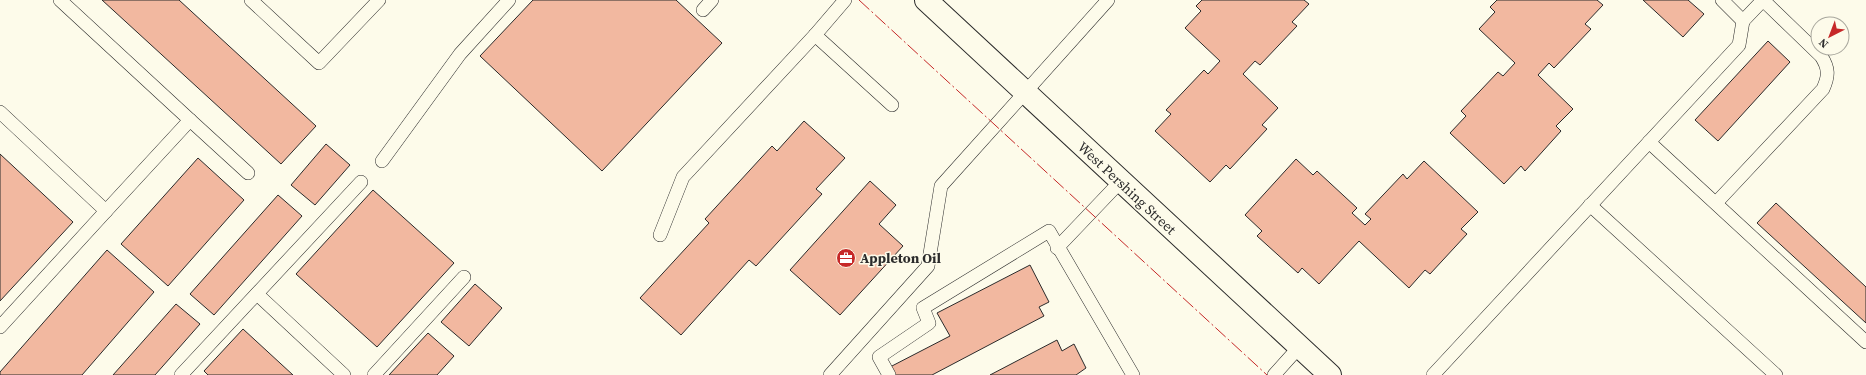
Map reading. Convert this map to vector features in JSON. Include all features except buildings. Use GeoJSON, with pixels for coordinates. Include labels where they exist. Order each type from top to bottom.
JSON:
{"type":"FeatureCollection","features":[{"type":"Feature","properties":{"kind":"street","name":"West Pershing Street"},"geometry":{"type":"LineString","coordinates":[[926,0],[1120,182],[1330,375]]}},
{"type":"Feature","properties":{"kind":"lane"},"geometry":{"type":"LineString","coordinates":[[60,0],[248,173]]}},
{"type":"Feature","properties":{"kind":"lane"},"geometry":{"type":"LineString","coordinates":[[251,0],[319,63],[379,0]]}},
{"type":"Feature","properties":{"kind":"lane"},"geometry":{"type":"LineString","coordinates":[[382,161],[460,54],[509,0]]}},
{"type":"Feature","properties":{"kind":"lane"},"geometry":{"type":"LineString","coordinates":[[703,10],[712,0]]}},
{"type":"Feature","properties":{"kind":"lane"},"geometry":{"type":"LineString","coordinates":[[660,235],[683,177],[815,35],[845,0]]}},
{"type":"Feature","properties":{"kind":"lane"},"geometry":{"type":"LineString","coordinates":[[830,375],[928,266],[941,186],[1108,0]]}},
{"type":"Feature","properties":{"kind":"lane"},"geometry":{"type":"LineString","coordinates":[[1722,0],[1743,21]]}},
{"type":"Feature","properties":{"kind":"lane"},"geometry":{"type":"LineString","coordinates":[[1433,375],[1739,45],[1743,21],[1763,0],[1821,56],[1826,64],[1828,77],[1823,89],[1716,203]]}},
{"type":"Feature","properties":{"kind":"lane"},"geometry":{"type":"LineString","coordinates":[[815,35],[892,106]]}},
{"type":"Feature","properties":{"kind":"lane"},"geometry":{"type":"LineString","coordinates":[[0,112],[106,210]]}},
{"type":"Feature","properties":{"kind":"lane"},"geometry":{"type":"LineString","coordinates":[[0,328],[106,210],[190,120]]}},
{"type":"Feature","properties":{"kind":"lane"},"geometry":{"type":"LineString","coordinates":[[1649,142],[1866,342]]}},
{"type":"Feature","properties":{"kind":"lane"},"geometry":{"type":"LineString","coordinates":[[181,375],[360,182]]}},
{"type":"Feature","properties":{"kind":"lane"},"geometry":{"type":"LineString","coordinates":[[1057,248],[1120,182]]}},
{"type":"Feature","properties":{"kind":"lane"},"geometry":{"type":"LineString","coordinates":[[1590,205],[1776,375]]}},
{"type":"Feature","properties":{"kind":"lane"},"geometry":{"type":"LineString","coordinates":[[889,375],[879,357],[929,323],[923,308],[1049,231],[1057,248],[1128,373]]}},
{"type":"Feature","properties":{"kind":"lane"},"geometry":{"type":"LineString","coordinates":[[374,375],[464,277]]}},
{"type":"Feature","properties":{"kind":"lane"},"geometry":{"type":"LineString","coordinates":[[257,294],[344,375]]}},
{"type":"Feature","properties":{"kind":"lane"},"geometry":{"type":"LineString","coordinates":[[1274,375],[1300,346]]}},
{"type":"Feature","properties":{"kind":"power"},"geometry":{"type":"LineString","coordinates":[[859,0],[1267,375]]}},
{"type":"Feature","properties":{"kind":"place","name":"Appleton Oil"},"geometry":{"type":"Point","coordinates":[846,258]}}]}
